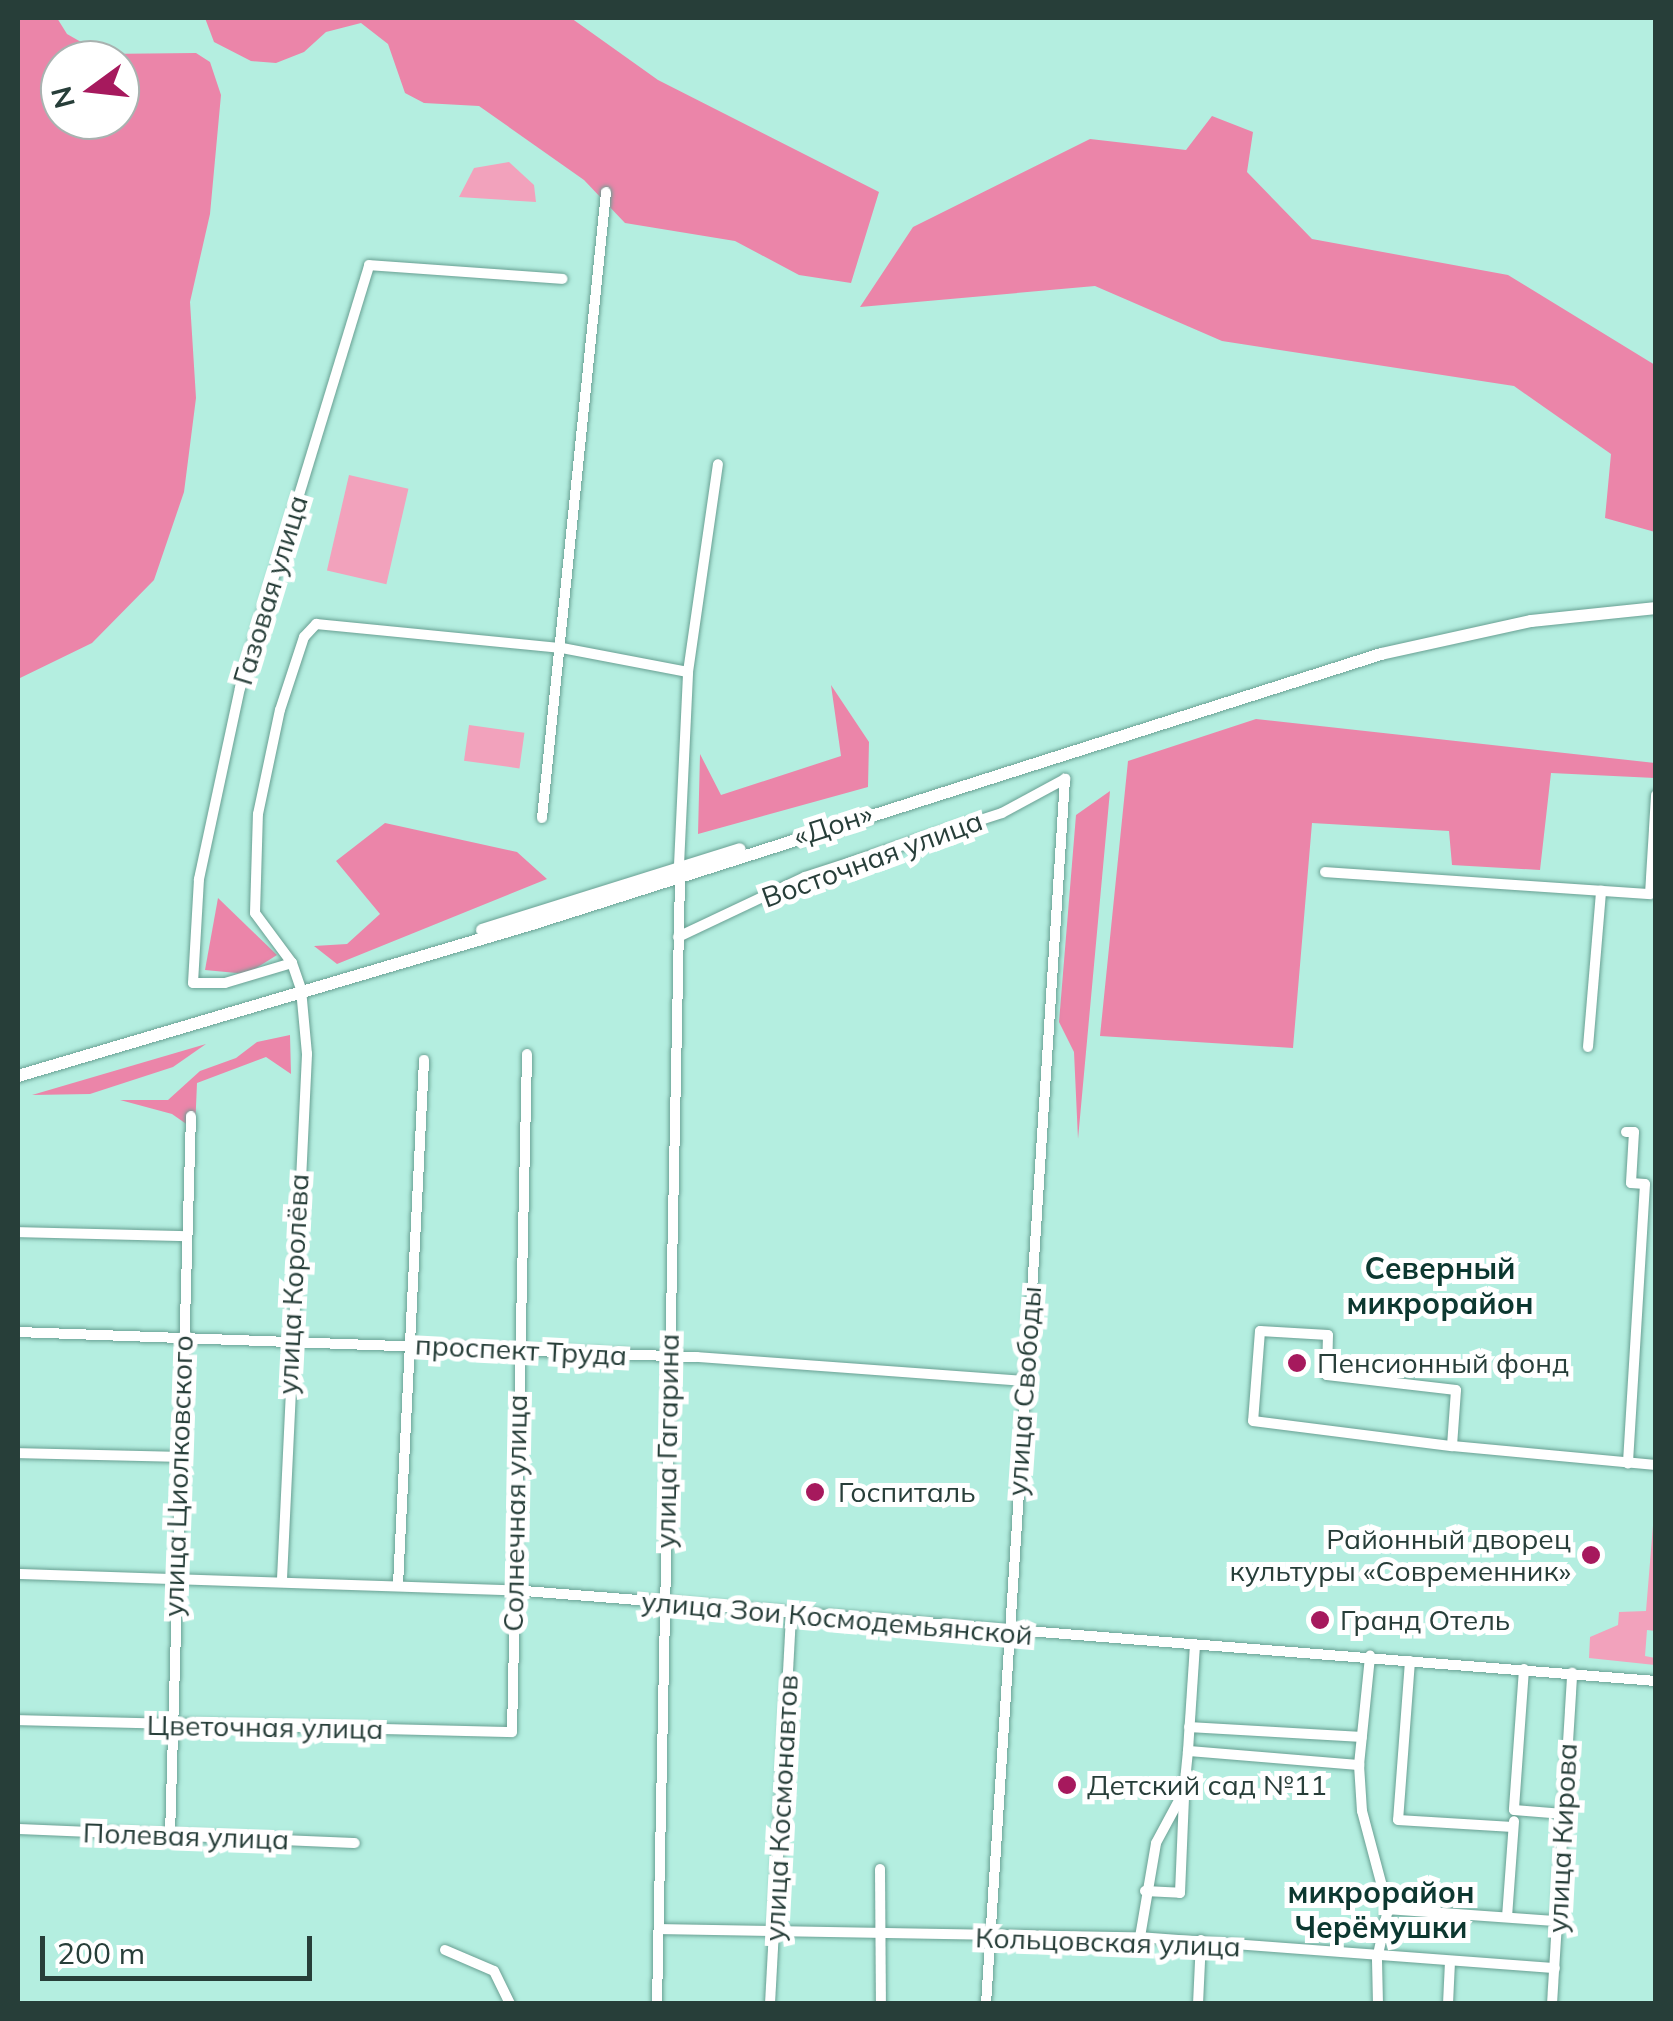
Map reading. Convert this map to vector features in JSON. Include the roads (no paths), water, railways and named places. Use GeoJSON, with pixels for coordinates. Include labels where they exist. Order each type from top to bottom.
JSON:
{"type":"FeatureCollection","features":[{"type":"Feature","properties":{"kind":"main road","name":"«Дон»"},"geometry":{"type":"LineString","coordinates":[[301,989],[1381,654],[1564,616],[1656,608]]}},
{"type":"Feature","properties":{"kind":"main road"},"geometry":{"type":"LineString","coordinates":[[18,1076],[301,989]]}},
{"type":"Feature","properties":{"kind":"street"},"geometry":{"type":"LineString","coordinates":[[542,818],[606,192]]}},
{"type":"Feature","properties":{"kind":"street","name":"Газовая улица"},"geometry":{"type":"LineString","coordinates":[[292,963],[225,983],[192,983],[199,880],[240,688],[369,265],[562,279]]}},
{"type":"Feature","properties":{"kind":"street","name":"улица Гагарина"},"geometry":{"type":"LineString","coordinates":[[657,2004],[662,1929],[664,1603],[679,872],[688,672],[718,464]]}},
{"type":"Feature","properties":{"kind":"street"},"geometry":{"type":"LineString","coordinates":[[301,989],[292,963],[255,913],[258,814],[280,710],[304,637],[316,624],[562,648],[688,672]]}},
{"type":"Feature","properties":{"kind":"street","name":"Восточная улица"},"geometry":{"type":"LineString","coordinates":[[678,938],[805,877],[1002,813],[1065,779]]}},
{"type":"Feature","properties":{"kind":"street","name":"улица Свободы"},"geometry":{"type":"LineString","coordinates":[[986,2004],[994,1938],[1023,1381],[1065,779]]}},
{"type":"Feature","properties":{"kind":"street"},"geometry":{"type":"LineString","coordinates":[[1325,872],[1650,894],[1656,795]]}},
{"type":"Feature","properties":{"kind":"street"},"geometry":{"type":"LineString","coordinates":[[1588,1048],[1601,891]]}},
{"type":"Feature","properties":{"kind":"street","name":"улица Королёва"},"geometry":{"type":"LineString","coordinates":[[282,1579],[288,1339],[307,1054],[301,989]]}},
{"type":"Feature","properties":{"kind":"street","name":"Солнечная улица"},"geometry":{"type":"LineString","coordinates":[[512,1732],[512,1590],[527,1054]]}},
{"type":"Feature","properties":{"kind":"street"},"geometry":{"type":"LineString","coordinates":[[398,1585],[424,1060]]}},
{"type":"Feature","properties":{"kind":"street","name":"улица Циолковского"},"geometry":{"type":"LineString","coordinates":[[170,1836],[174,1578],[191,1116]]}},
{"type":"Feature","properties":{"kind":"street"},"geometry":{"type":"LineString","coordinates":[[1626,1132],[1634,1132],[1631,1183],[1645,1184],[1628,1463]]}},
{"type":"Feature","properties":{"kind":"street"},"geometry":{"type":"LineString","coordinates":[[18,1232],[184,1236]]}},
{"type":"Feature","properties":{"kind":"street"},"geometry":{"type":"LineString","coordinates":[[1452,1446],[1456,1390],[1327,1375],[1328,1335],[1260,1331],[1254,1421],[1452,1446],[1656,1466]]}},
{"type":"Feature","properties":{"kind":"street","name":"проспект Труда"},"geometry":{"type":"LineString","coordinates":[[18,1332],[288,1339],[668,1357],[1023,1381]]}},
{"type":"Feature","properties":{"kind":"street"},"geometry":{"type":"LineString","coordinates":[[18,1453],[179,1457]]}},
{"type":"Feature","properties":{"kind":"street","name":"улица Зои Космодемьянской"},"geometry":{"type":"LineString","coordinates":[[18,1574],[282,1579],[512,1590],[1656,1680]]}},
{"type":"Feature","properties":{"kind":"street","name":"улица Космонавтов"},"geometry":{"type":"LineString","coordinates":[[770,2004],[791,1613]]}},
{"type":"Feature","properties":{"kind":"street"},"geometry":{"type":"LineString","coordinates":[[1146,1891],[1180,1893],[1195,1645]]}},
{"type":"Feature","properties":{"kind":"street"},"geometry":{"type":"LineString","coordinates":[[1370,1656],[1359,1765],[1362,1811],[1388,1908],[1377,1959],[1378,2004]]}},
{"type":"Feature","properties":{"kind":"street"},"geometry":{"type":"LineString","coordinates":[[1410,1661],[1398,1820],[1513,1826]]}},
{"type":"Feature","properties":{"kind":"street"},"geometry":{"type":"LineString","coordinates":[[1507,1917],[1524,1670]]}},
{"type":"Feature","properties":{"kind":"street","name":"улица Кирова"},"geometry":{"type":"LineString","coordinates":[[1552,2004],[1572,1673]]}},
{"type":"Feature","properties":{"kind":"street","name":"Цветочная улица"},"geometry":{"type":"LineString","coordinates":[[18,1720],[172,1727],[512,1732]]}},
{"type":"Feature","properties":{"kind":"street"},"geometry":{"type":"LineString","coordinates":[[1189,1726],[1362,1737]]}},
{"type":"Feature","properties":{"kind":"street"},"geometry":{"type":"LineString","coordinates":[[1188,1751],[1359,1765]]}},
{"type":"Feature","properties":{"kind":"street"},"geometry":{"type":"LineString","coordinates":[[1140,1937],[1156,1843],[1184,1791]]}},
{"type":"Feature","properties":{"kind":"street"},"geometry":{"type":"LineString","coordinates":[[1514,1810],[1564,1814]]}},
{"type":"Feature","properties":{"kind":"street","name":"Полевая улица"},"geometry":{"type":"LineString","coordinates":[[18,1828],[356,1842]]}},
{"type":"Feature","properties":{"kind":"street"},"geometry":{"type":"LineString","coordinates":[[880,1869],[884,1934],[881,2004]]}},
{"type":"Feature","properties":{"kind":"street"},"geometry":{"type":"LineString","coordinates":[[1388,1908],[1558,1921]]}},
{"type":"Feature","properties":{"kind":"street","name":"Кольцовская улица"},"geometry":{"type":"LineString","coordinates":[[662,1929],[774,1929],[994,1938],[1140,1937],[1377,1959],[1554,1968]]}},
{"type":"Feature","properties":{"kind":"street"},"geometry":{"type":"LineString","coordinates":[[1198,2004],[1201,1940]]}},
{"type":"Feature","properties":{"kind":"street"},"geometry":{"type":"LineString","coordinates":[[445,1950],[494,1971],[510,2004]]}},
{"type":"Feature","properties":{"kind":"street"},"geometry":{"type":"LineString","coordinates":[[1448,2004],[1450,1962]]}},
{"type":"Feature","properties":{"kind":"place","name":"Пенсионный фонд"},"geometry":{"type":"Point","coordinates":[1297,1363]}},
{"type":"Feature","properties":{"kind":"place","name":"Госпиталь"},"geometry":{"type":"Point","coordinates":[815,1492]}},
{"type":"Feature","properties":{"kind":"place","name":"Районный дворец культуры «Современник»"},"geometry":{"type":"Point","coordinates":[1591,1555]}},
{"type":"Feature","properties":{"kind":"place","name":"Гранд Отель"},"geometry":{"type":"Point","coordinates":[1320,1620]}},
{"type":"Feature","properties":{"kind":"place","name":"Детский сад №11"},"geometry":{"type":"Point","coordinates":[1067,1785]}},
{"type":"Feature","properties":{"kind":"district","name":"Северный микрорайон"},"geometry":{"type":"Point","coordinates":[1440,1285]}},
{"type":"Feature","properties":{"kind":"district","name":"микрорайон Черёмушки"},"geometry":{"type":"Point","coordinates":[1381,1909]}}]}
